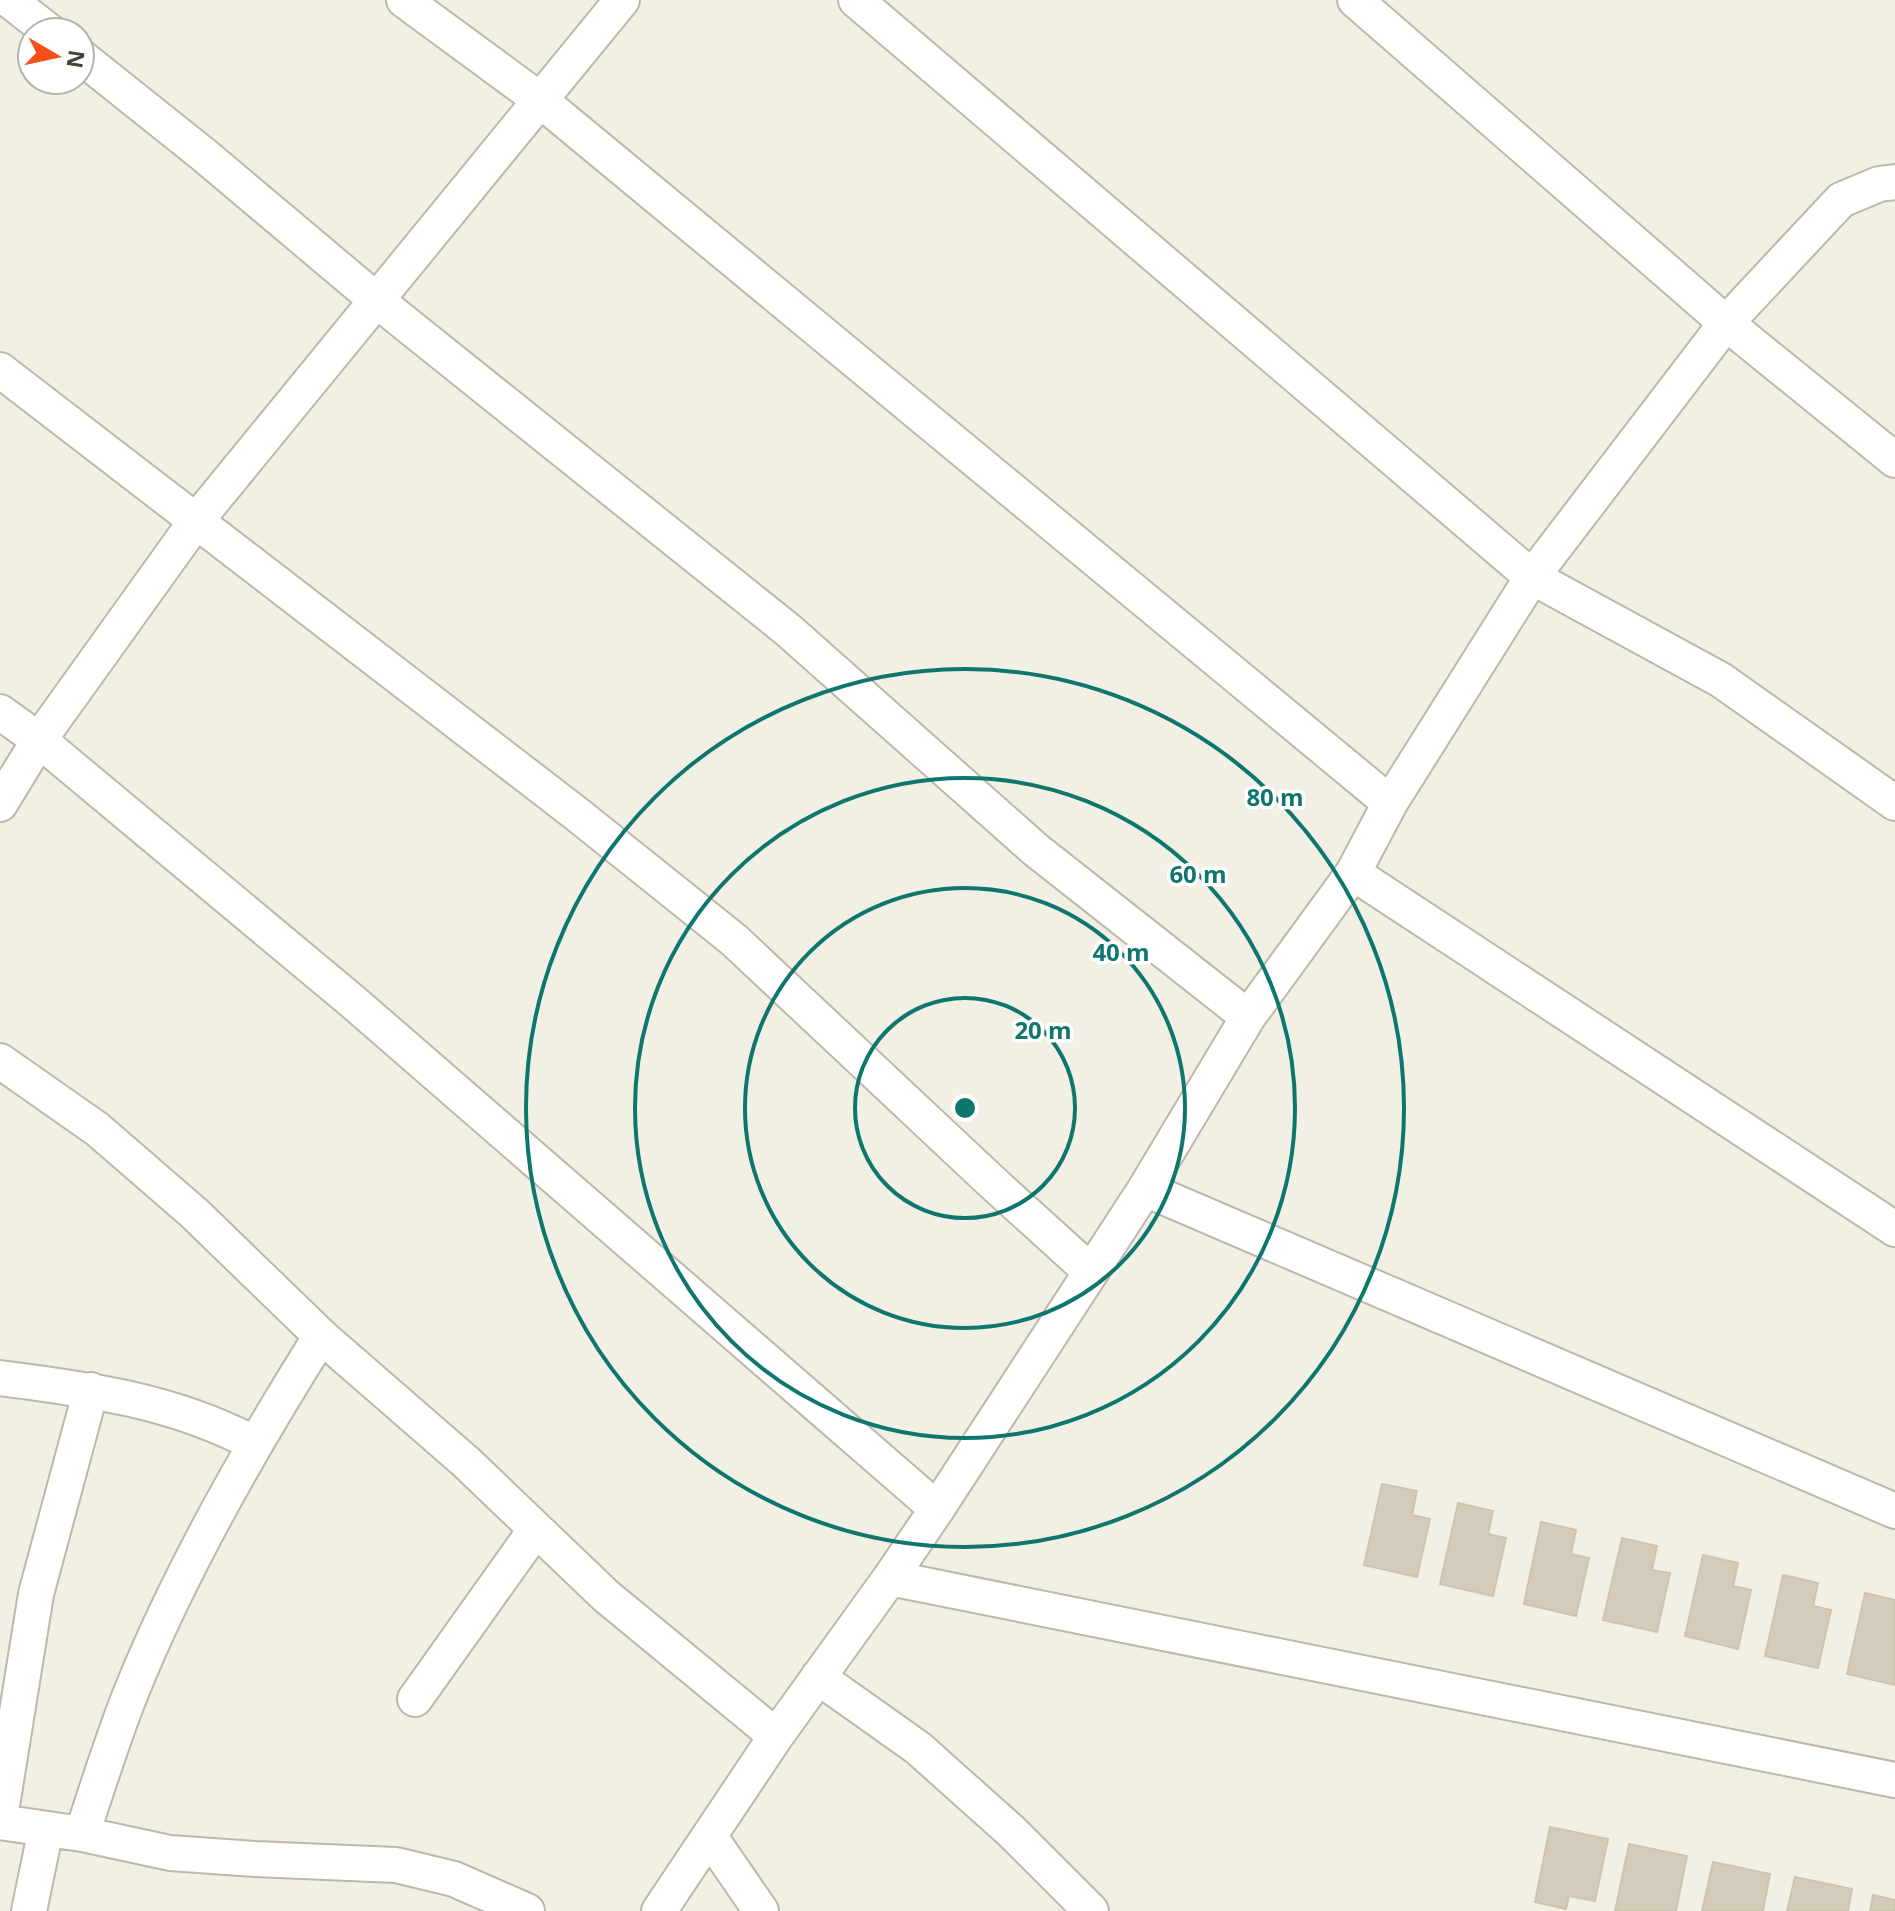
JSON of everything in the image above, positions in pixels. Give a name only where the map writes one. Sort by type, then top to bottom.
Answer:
[{"type":"street","points":[[9,0],[30,16]]},
{"type":"street","points":[[404,0],[540,100],[1390,803]]},
{"type":"street","points":[[0,804],[39,740],[196,521],[622,0]]},
{"type":"street","points":[[856,0],[1532,577],[1721,680],[1892,794]]},
{"type":"street","points":[[1355,0],[1726,323],[1895,460]]},
{"type":"street","points":[[96,69],[375,299],[788,630],[1036,850],[1248,1017]]},
{"type":"street","points":[[659,1911],[776,1736],[937,1509],[1145,1189],[1248,1017],[1353,873],[1390,803],[1532,577],[1726,323],[1841,200],[1879,184],[1895,182]]},
{"type":"street","points":[[0,370],[578,815],[734,940],[1090,1271]]},
{"type":"street","points":[[0,712],[39,740],[352,1001],[937,1509]]},
{"type":"street","points":[[1353,873],[1895,1229]]},
{"type":"street","points":[[0,1061],[97,1129],[194,1213],[321,1336],[466,1462],[606,1596],[776,1736]]},
{"type":"street","points":[[1145,1189],[1895,1511]]},
{"type":"street","points":[[82,1834],[132,1690],[193,1559],[255,1444],[321,1336]]},
{"type":"street","points":[[0,1378],[91,1390],[180,1412],[255,1444]]},
{"type":"street","points":[[91,1390],[36,1594],[0,1820],[170,1853],[396,1865],[454,1879],[527,1911]]},
{"type":"street","points":[[415,1699],[536,1529]]},
{"type":"street","points":[[890,1578],[1895,1780]]},
{"type":"street","points":[[818,1677],[918,1748],[1011,1831],[1091,1911]]},
{"type":"street","points":[[29,1911],[46,1829]]},
{"type":"street","points":[[710,1837],[761,1911]]},
{"type":"building","points":[[1382,1484],[1417,1491],[1412,1515],[1430,1519],[1417,1577],[1364,1565]]},
{"type":"building","points":[[1458,1503],[1493,1511],[1488,1534],[1506,1538],[1493,1596],[1440,1584]]},
{"type":"building","points":[[1541,1522],[1576,1530],[1571,1554],[1589,1558],[1576,1616],[1524,1604]]},
{"type":"building","points":[[1622,1538],[1657,1546],[1652,1570],[1670,1573],[1657,1632],[1603,1620]]},
{"type":"building","points":[[1703,1555],[1738,1563],[1733,1586],[1751,1590],[1738,1649],[1685,1636]]},
{"type":"building","points":[[1783,1575],[1818,1583],[1813,1606],[1831,1610],[1818,1668],[1765,1656]]},
{"type":"building","points":[[1865,1593],[1895,1600],[1895,1685],[1847,1674]]},
{"type":"building","points":[[1550,1827],[1608,1839],[1595,1901],[1569,1896],[1566,1909],[1535,1902]]},
{"type":"building","points":[[1629,1844],[1687,1856],[1676,1911],[1615,1911]]},
{"type":"building","points":[[1713,1862],[1770,1874],[1763,1911],[1702,1911]]},
{"type":"building","points":[[1795,1877],[1852,1889],[1848,1911],[1787,1911]]},
{"type":"building","points":[[1873,1895],[1895,1900],[1895,1911],[1870,1911]]}]
